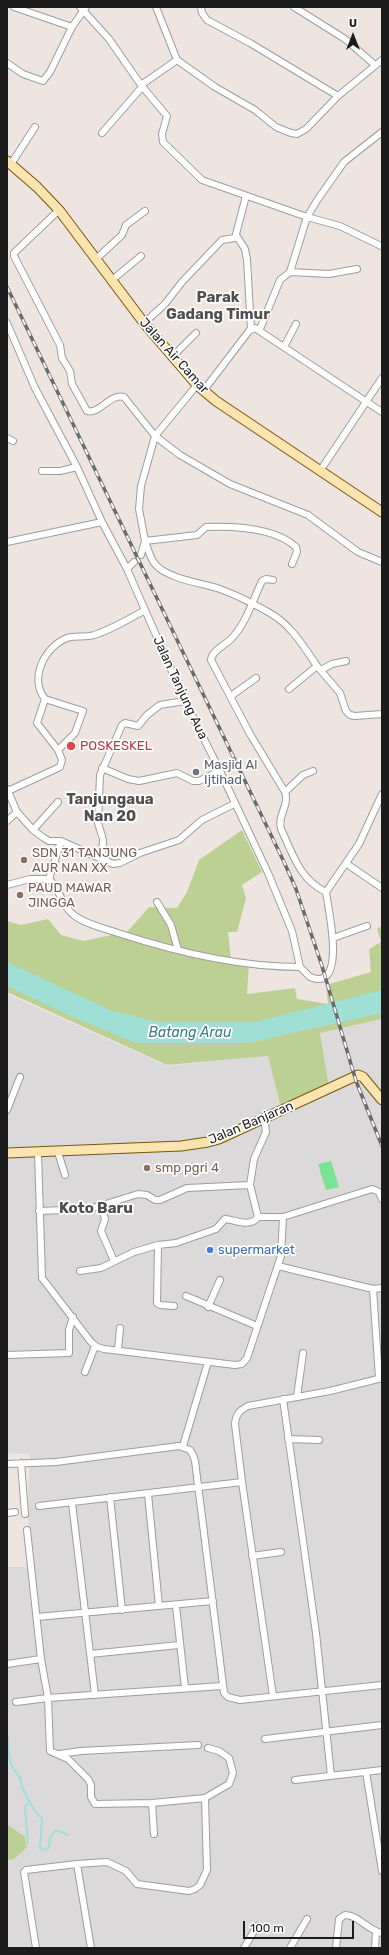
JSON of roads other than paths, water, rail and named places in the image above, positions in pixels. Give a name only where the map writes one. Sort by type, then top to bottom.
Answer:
[{"type":"main road","name":"Jalan Air Camar","points":[[9,162],[59,210],[144,323],[172,357],[201,388],[216,401],[320,471],[381,509]]},
{"type":"main road","name":"Jalan Banjaran","points":[[7,1153],[58,1152],[203,1143],[219,1139],[358,1075],[363,1076],[382,1100]]},
{"type":"street","points":[[14,7],[72,27]]},
{"type":"street","points":[[156,7],[177,60],[215,87],[255,110],[276,127],[291,133],[297,134],[306,129],[338,96],[382,60]]},
{"type":"street","points":[[201,7],[202,13],[207,20],[250,43],[338,96]]},
{"type":"street","points":[[294,7],[344,39],[375,65]]},
{"type":"street","points":[[7,63],[23,74],[43,81],[50,72],[83,8],[110,39],[142,86],[167,116],[162,134],[163,142],[202,180],[307,217],[340,226],[381,246]]},
{"type":"street","points":[[102,133],[114,121],[142,86],[177,60]]},
{"type":"street","points":[[9,162],[35,127]]},
{"type":"street","points":[[260,329],[280,280],[290,272],[307,217],[331,178],[344,162],[382,132]]},
{"type":"street","points":[[144,323],[165,304],[182,282],[222,240],[233,240],[236,235],[246,196]]},
{"type":"street","points":[[59,210],[14,253],[15,260],[60,345],[62,358],[70,371],[72,384],[87,411],[92,411],[116,397],[122,397],[155,436],[213,475],[254,495],[308,515],[358,552],[382,562]]},
{"type":"street","points":[[96,259],[122,235],[126,225],[145,211]]},
{"type":"street","points":[[236,235],[245,249],[247,260],[251,329]]},
{"type":"street","points":[[112,280],[141,256]]},
{"type":"street","points":[[290,272],[329,274],[357,269]]},
{"type":"street","name":"Jalan Tanjung Aua","points":[[7,323],[35,388],[77,467],[102,522],[127,569],[144,611],[185,701],[220,771],[281,903],[292,931],[300,967]]},
{"type":"street","points":[[284,347],[296,324]]},
{"type":"street","points":[[382,412],[366,403],[260,329],[251,329],[201,388],[155,436],[140,491],[140,519],[145,541],[151,558],[159,568],[180,577],[219,589],[272,614],[298,639],[319,668],[340,693],[346,712],[355,716],[382,714]]},
{"type":"street","points":[[172,357],[196,333]]},
{"type":"street","points":[[7,342],[14,339]]},
{"type":"street","points":[[320,471],[382,378]]},
{"type":"street","points":[[42,471],[60,471],[77,467]]},
{"type":"street","points":[[7,542],[102,522]]},
{"type":"street","points":[[145,541],[197,535],[206,527],[265,532],[296,547],[297,552],[292,564]]},
{"type":"street","points":[[141,555],[145,541]]},
{"type":"street","points":[[127,569],[134,562]]},
{"type":"street","points":[[273,580],[266,579],[262,581],[236,633],[211,657],[250,734],[285,792],[287,802],[280,820],[281,828],[305,878],[313,885],[326,892]]},
{"type":"street","points":[[58,750],[75,733],[83,711],[45,699],[40,690],[39,671],[45,658],[58,644],[71,637],[94,636],[144,611]]},
{"type":"street","points":[[289,688],[319,668],[346,661]]},
{"type":"street","points":[[231,696],[256,678]]},
{"type":"street","points":[[45,699],[37,723],[58,750],[62,760],[60,767],[8,790],[18,812],[33,830],[47,840],[61,841],[110,863],[120,863],[140,853],[183,838],[202,820],[234,804]]},
{"type":"street","points":[[102,860],[102,838],[98,818],[99,783],[102,768],[123,724],[138,726],[147,715],[160,705],[185,701]]},
{"type":"street","points":[[102,768],[139,782],[177,773],[193,781],[199,781],[220,771]]},
{"type":"street","points":[[285,792],[303,775],[313,771]]},
{"type":"street","points":[[61,841],[49,879],[68,909],[80,919],[142,941],[178,950],[238,962],[272,966],[300,967],[312,978],[319,979],[327,976],[332,968],[333,938],[326,892],[347,864],[359,844],[382,794]]},
{"type":"street","points":[[33,830],[58,802]]},
{"type":"street","points":[[7,821],[18,812]]},
{"type":"street","points":[[347,864],[382,888]]},
{"type":"street","points":[[7,885],[30,879],[49,879]]},
{"type":"street","points":[[157,902],[171,925],[178,950]]},
{"type":"street","points":[[333,938],[367,926]]},
{"type":"street","points":[[7,1110],[20,1077]]},
{"type":"street","points":[[258,1217],[250,1185],[254,1159],[266,1132],[264,1117]]},
{"type":"street","points":[[58,1152],[65,1175]]},
{"type":"street","points":[[38,1153],[42,1278],[95,1346],[104,1349],[235,1365],[242,1364],[247,1358],[278,1266],[282,1249],[283,1217]]},
{"type":"street","points":[[39,1211],[90,1209],[138,1194],[147,1195],[155,1200],[160,1200],[187,1188],[250,1185]]},
{"type":"street","points":[[80,1271],[101,1268],[144,1248],[181,1241],[218,1228],[224,1219],[249,1222],[256,1220],[258,1217],[283,1217],[372,1189],[378,1191],[382,1199]]},
{"type":"street","points":[[101,1206],[105,1219],[101,1231],[114,1261]]},
{"type":"street","points":[[158,1245],[157,1302],[160,1306],[174,1306]]},
{"type":"street","points":[[278,1266],[373,1289],[382,1288]]},
{"type":"street","points":[[208,1307],[220,1280]]},
{"type":"street","points":[[273,1696],[236,1443],[235,1424],[237,1415],[248,1406],[339,1389],[380,1378],[373,1289]]},
{"type":"street","points":[[186,1296],[208,1307],[257,1326]]},
{"type":"street","points":[[7,1355],[69,1353],[69,1330],[73,1317]]},
{"type":"street","points":[[118,1350],[120,1328]]},
{"type":"street","points":[[85,1372],[95,1346]]},
{"type":"street","points":[[297,1397],[303,1353]]},
{"type":"street","points":[[183,1446],[208,1362]]},
{"type":"street","points":[[283,1399],[316,1633],[331,1776]]},
{"type":"street","points":[[288,1439],[319,1440]]},
{"type":"street","points":[[7,1464],[56,1462],[157,1448],[183,1446],[193,1455],[213,1601],[222,1686],[224,1692],[233,1699],[240,1700],[382,1685]]},
{"type":"street","points":[[21,1463],[25,1514]]},
{"type":"street","points":[[40,1506],[242,1482]]},
{"type":"street","points":[[148,1494],[159,1606]]},
{"type":"street","points":[[110,1497],[122,1610]]},
{"type":"street","points":[[72,1502],[95,1695]]},
{"type":"street","points":[[7,1513],[15,1512]]},
{"type":"street","points":[[27,1530],[41,1659],[48,1698],[50,1750],[68,1759],[88,1779],[90,1785],[90,1797],[96,1804],[152,1803],[204,1798],[229,1784],[233,1773],[229,1758],[208,1748]]},
{"type":"street","points":[[252,1556],[281,1552]]},
{"type":"street","points":[[37,1617],[159,1606],[176,1606],[213,1601]]},
{"type":"street","points":[[176,1606],[179,1645],[185,1688]]},
{"type":"street","points":[[90,1654],[179,1645]]},
{"type":"street","points":[[7,1664],[41,1659]]},
{"type":"street","points":[[16,1702],[48,1698],[222,1686]]},
{"type":"street","points":[[265,1739],[382,1725]]},
{"type":"street","points":[[58,1754],[81,1750],[198,1745]]},
{"type":"street","points":[[295,1780],[382,1770]]},
{"type":"street","points":[[366,1772],[382,1871]]},
{"type":"street","points":[[36,1948],[24,1872],[26,1870],[107,1862],[126,1871],[137,1884],[189,1891],[195,1889],[200,1886],[207,1870],[204,1798]]},
{"type":"street","points":[[152,1803],[154,1834]]},
{"type":"street","points":[[77,1864],[91,1948]]},
{"type":"street","points":[[336,1948],[339,1919],[342,1916],[351,1915],[379,1933],[375,1948]]},
{"type":"street","points":[[290,1948],[307,1918]]},
{"type":"street","points":[[244,1948],[257,1926]]},
{"type":"water","name":"Batang Arau","points":[[7,962],[112,1011],[158,1022],[256,1022],[382,990],[382,1013],[248,1043],[136,1043],[68,1015],[7,986]]},
{"type":"waterway","points":[[8,1736],[11,1764],[21,1779],[21,1783],[28,1800],[42,1819],[40,1848],[46,1850],[49,1847],[50,1837],[56,1830],[68,1835]]},
{"type":"waterway","points":[[28,1843],[25,1807],[30,1801]]},
{"type":"railway","points":[[7,287],[296,889],[322,966],[356,1081],[382,1146]]},
{"type":"place","name":"POSKESKEL","points":[[71,746]]},
{"type":"place","name":"Masjid Al Ijtihad","points":[[196,772]]},
{"type":"place","name":"SDN 31 TANJUNG AUR NAN XX","points":[[24,860]]},
{"type":"place","name":"PAUD MAWAR JINGGA","points":[[20,895]]},
{"type":"place","name":"smp pgri 4","points":[[147,1168]]},
{"type":"place","name":"supermarket","points":[[210,1250]]},
{"type":"district","name":"Parak Gadang Timur","points":[[218,306]]},
{"type":"district","name":"Tanjungaua Nan 20","points":[[110,808]]},
{"type":"district","name":"Koto Baru","points":[[96,1209]]}]
